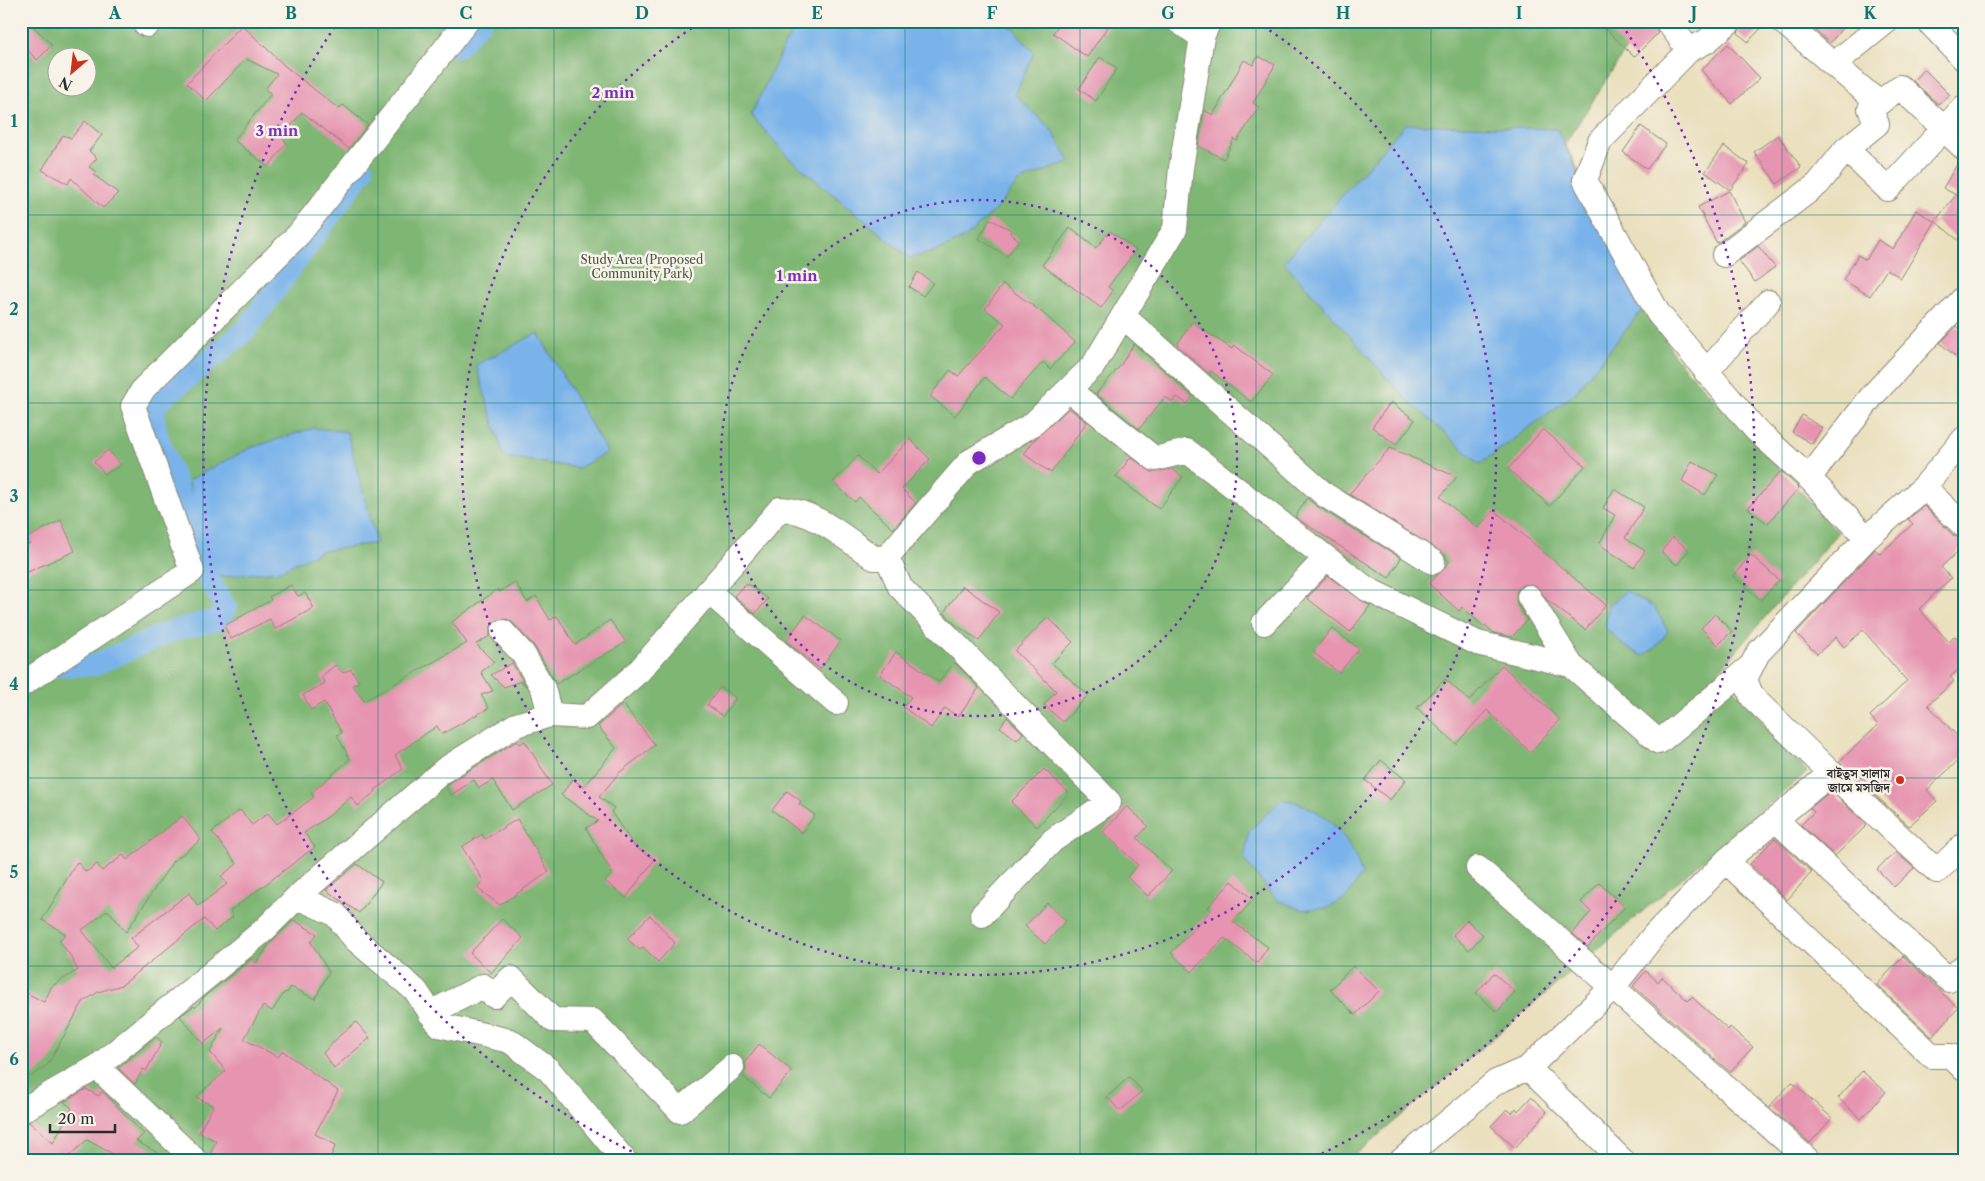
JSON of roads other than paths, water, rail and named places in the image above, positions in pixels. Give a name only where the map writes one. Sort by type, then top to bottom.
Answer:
[{"type":"street","points":[[142,21],[147,25],[150,21]]},
{"type":"street","points":[[21,685],[192,571],[133,406],[144,388],[299,234],[468,21]]},
{"type":"street","points":[[24,1102],[97,1066],[264,931],[297,897],[444,770],[516,725],[550,715],[587,716],[639,671],[780,509],[792,509],[808,515],[874,558],[887,557],[969,462],[1033,424],[1094,366],[1175,229],[1181,168],[1205,29],[1178,21]]},
{"type":"street","points":[[1667,21],[1689,50]]},
{"type":"street","points":[[1730,21],[1707,41],[1689,50],[1600,141],[1585,180],[1658,312],[1754,429],[1809,478],[1867,538]]},
{"type":"street","points":[[1782,21],[1879,103]]},
{"type":"street","points":[[1834,64],[1887,21]]},
{"type":"street","points":[[1928,21],[1964,59]]},
{"type":"street","points":[[1724,255],[1818,184],[1846,148],[1877,124],[1870,109],[1900,87],[1964,148]]},
{"type":"street","points":[[1846,148],[1888,189],[1964,107]]},
{"type":"street","points":[[1809,478],[1872,396],[1964,298]]},
{"type":"street","points":[[1706,372],[1768,302]]},
{"type":"street","points":[[1124,316],[1325,495],[1433,562]]},
{"type":"street","points":[[1069,390],[1155,459],[1187,451],[1367,589],[1477,643],[1571,665]]},
{"type":"street","points":[[1964,439],[1924,487],[1867,538],[1758,653],[1745,680],[1752,697],[1937,871],[1964,845]]},
{"type":"street","points":[[1924,487],[1964,526]]},
{"type":"street","points":[[887,557],[900,587],[1109,802],[1053,840],[982,915]]},
{"type":"street","points":[[1264,623],[1326,558]]},
{"type":"street","points":[[708,591],[836,704]]},
{"type":"street","points":[[1529,597],[1571,665],[1659,742],[1751,666]]},
{"type":"street","points":[[504,632],[523,654],[543,688],[550,715]]},
{"type":"street","points":[[1402,1160],[1496,1082],[1528,1068],[1613,987],[1655,934],[1726,861],[1831,773]]},
{"type":"street","points":[[1776,820],[1949,980],[1964,966]]},
{"type":"street","points":[[1726,861],[1932,1056],[1951,1056],[1964,1070]]},
{"type":"street","points":[[1478,868],[1808,1160]]},
{"type":"street","points":[[297,897],[335,914],[355,939],[416,991],[439,1025],[510,1041],[549,1070],[624,1160]]},
{"type":"street","points":[[430,1013],[483,986],[494,996],[511,978],[552,1020],[593,1021],[680,1111],[732,1067]]},
{"type":"street","points":[[97,1066],[195,1160]]},
{"type":"street","points":[[1528,1068],[1622,1160]]},
{"type":"water","points":[[801,21],[1007,21],[1034,53],[1015,95],[1050,128],[1070,161],[1018,182],[997,208],[966,237],[937,251],[910,258],[788,157],[751,115],[785,44]]},
{"type":"water","points":[[1405,124],[1557,129],[1601,223],[1647,304],[1573,395],[1480,464],[1405,398],[1284,262]]},
{"type":"water","points":[[538,333],[607,452],[579,468],[504,457],[476,365]]},
{"type":"water","points":[[314,428],[347,432],[377,543],[321,551],[279,571],[220,577],[199,544],[189,480],[250,448]]},
{"type":"water","points":[[1626,591],[1655,608],[1668,631],[1656,647],[1643,656],[1623,645],[1605,627],[1609,605]]},
{"type":"water","points":[[1282,799],[1311,808],[1323,815],[1342,834],[1356,859],[1362,874],[1346,898],[1327,908],[1302,910],[1277,900],[1244,860],[1249,831]]},
{"type":"waterway","points":[[457,47],[481,21]]},
{"type":"waterway","points":[[47,667],[94,665],[174,630],[217,620],[226,608],[204,571],[191,522],[156,433],[153,406],[245,331],[363,170]]},
{"type":"place","name":"বাইতুস সালাম জামে মসজিদ","points":[[1900,780]]},
{"type":"park label","name":"Study Area (Proposed Community Park)","points":[[642,266]]}]
